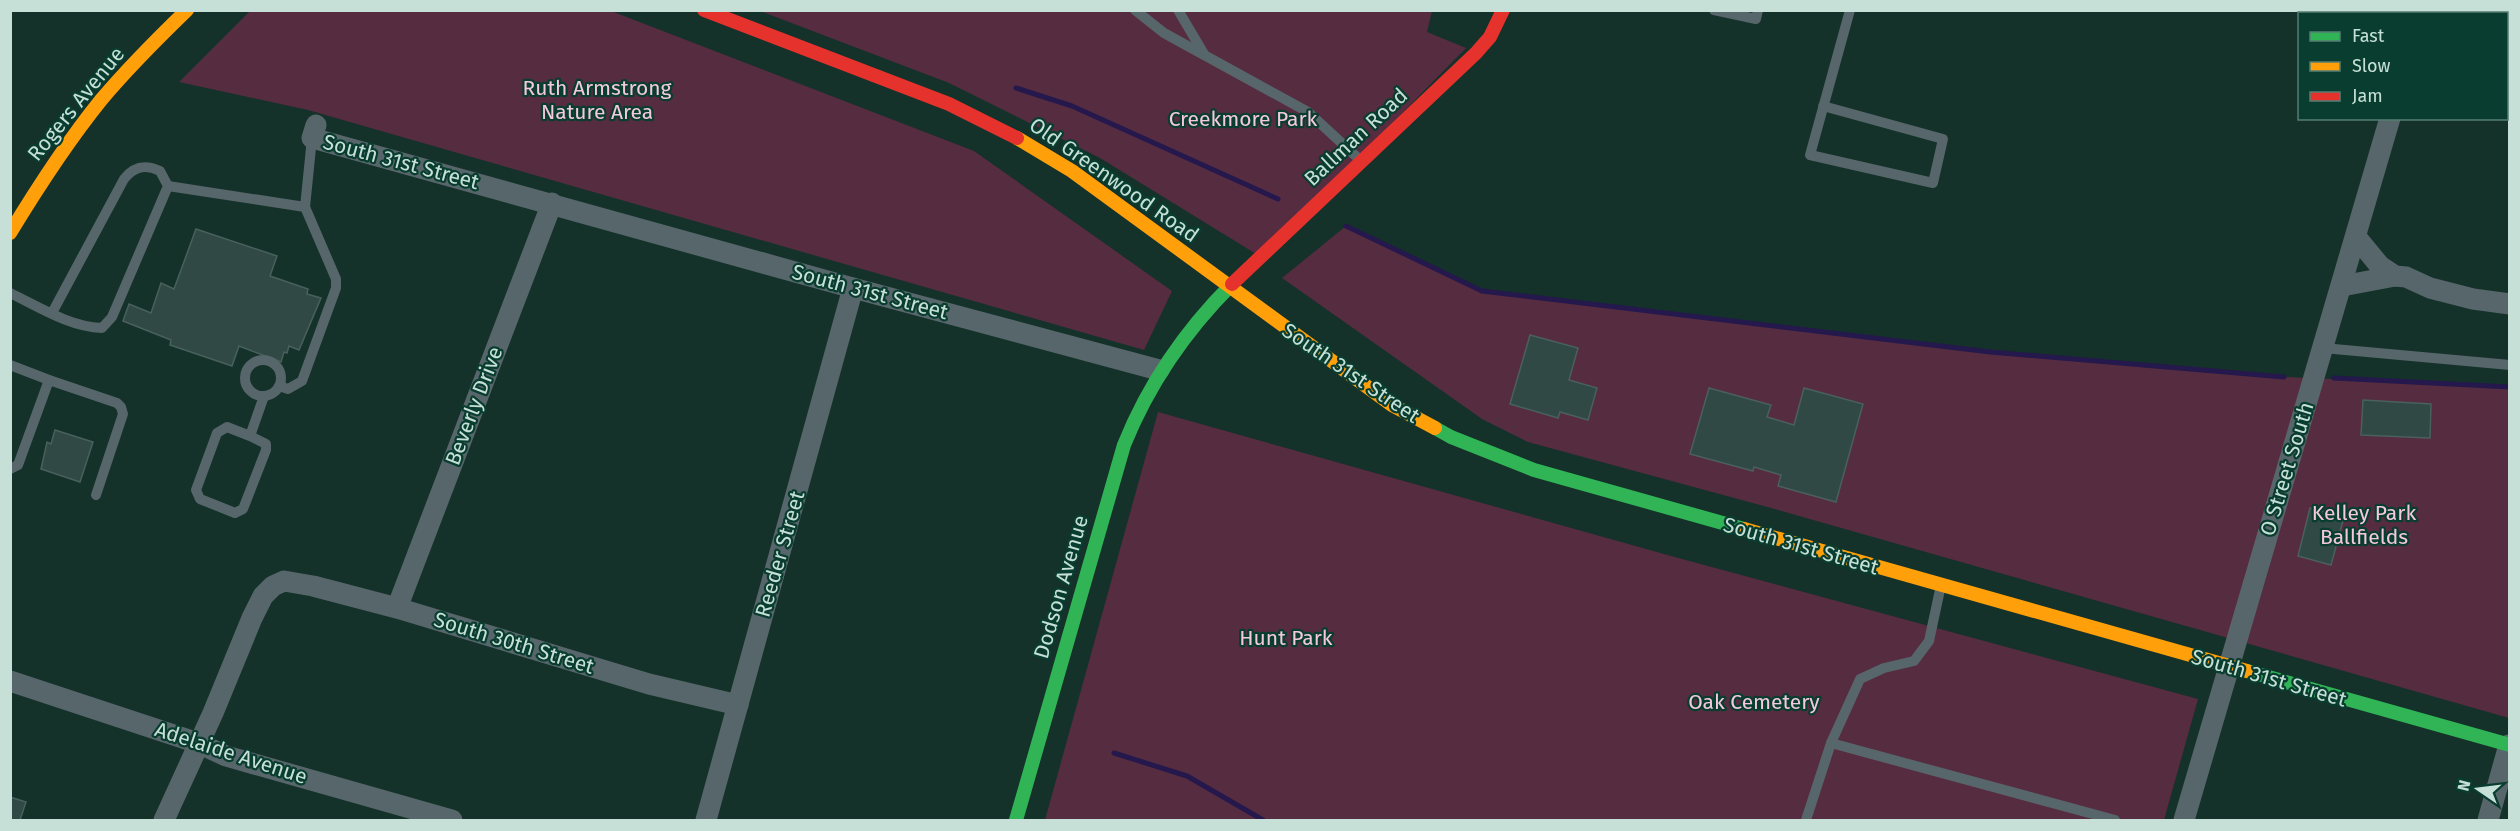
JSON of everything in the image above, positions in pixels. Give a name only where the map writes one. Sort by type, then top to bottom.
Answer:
[{"type":"main road","name":"Rogers Avenue","points":[[10,233],[45,175],[86,118],[118,80],[187,10]]},
{"type":"main road","name":"Old Greenwood Road","points":[[704,10],[949,104],[992,123],[1072,171],[1228,287]]},
{"type":"main road","name":"Ballman Road","points":[[1228,287],[1476,53],[1490,37],[1503,10]]},
{"type":"main road","points":[[1159,370],[1180,341],[1228,287]]},
{"type":"main road","name":"South 31st Street","points":[[1228,287],[1392,405],[1451,437],[1492,455],[1534,470],[2509,745]]},
{"type":"main road","name":"Dodson Avenue","points":[[1016,820],[1124,445],[1137,412],[1159,370]]},
{"type":"street","name":"O Street South","points":[[2184,820],[2389,120]]},
{"type":"street","name":"South 31st Street","points":[[314,131],[552,203],[853,288],[1159,370]]},
{"type":"street","name":"Beverly Drive","points":[[397,608],[552,203]]},
{"type":"street","points":[[2356,237],[2380,266],[2396,276]]},
{"type":"street","points":[[2342,286],[2396,276],[2406,277],[2430,288],[2473,299],[2510,304]]},
{"type":"street","name":"Reeder Street","points":[[706,820],[853,288]]},
{"type":"street","name":"South 30th Street","points":[[198,743],[263,596],[278,583],[290,581],[397,608],[649,684],[738,705]]},
{"type":"street","name":"Adelaide Avenue","points":[[10,681],[198,743],[226,756],[452,820]]},
{"type":"street","points":[[164,820],[198,743]]},
{"type":"street","points":[[2488,820],[2509,745]]},
{"type":"lane","points":[[1135,10],[1164,33],[1308,112],[1361,161]]},
{"type":"lane","points":[[1178,10],[1206,57]]},
{"type":"lane","points":[[1714,10],[1756,20],[1758,10]]},
{"type":"lane","points":[[1823,106],[1943,139],[1933,183],[1810,155],[1823,106],[1850,10]]},
{"type":"lane","points":[[279,386],[288,389],[302,381],[336,288],[336,279],[305,207],[314,131]]},
{"type":"lane","points":[[52,313],[124,179],[131,171],[145,166],[160,171],[168,186]]},
{"type":"lane","points":[[168,186],[305,207]]},
{"type":"lane","points":[[10,293],[89,328],[102,328],[112,317],[168,186]]},
{"type":"lane","points":[[2323,348],[2510,365]]},
{"type":"lane","points":[[265,361],[275,366],[280,375],[279,386],[275,391],[264,396],[253,393],[246,383],[247,371],[254,363],[265,361]]},
{"type":"lane","points":[[10,365],[117,403],[121,407],[123,414],[96,495]]},
{"type":"lane","points":[[10,469],[18,465],[49,380]]},
{"type":"lane","points":[[250,436],[259,416],[264,396]]},
{"type":"lane","points":[[227,427],[250,436],[266,444],[266,450],[243,508],[235,513],[200,499],[196,490],[218,432],[227,427]]},
{"type":"lane","points":[[1806,820],[1831,743],[1860,680],[1884,668],[1914,661],[1929,641],[1941,585]]},
{"type":"lane","points":[[1831,743],[2115,820]]},
{"type":"green space","name":"Ruth Armstrong Nature Area","points":[[251,10],[611,11],[974,151],[1172,291],[1144,350],[308,110],[179,82]]},
{"type":"green space","name":"Creekmore Park","points":[[760,11],[1432,11],[1427,32],[1466,48],[1261,257],[1100,158],[949,83]]},
{"type":"green space","name":"Kelley Park Ballfields","points":[[1346,226],[1482,291],[1990,352],[2284,377],[2509,387],[2509,718],[1771,508],[1528,442],[1482,419],[1282,278]]},
{"type":"green space","name":"Hunt Park","points":[[1158,412],[1671,556],[2198,699],[2164,820],[1045,820]]},
{"type":"building","points":[[196,229],[277,256],[270,276],[308,289],[307,294],[321,298],[299,350],[289,346],[281,362],[239,346],[232,366],[170,345],[171,340],[123,321],[129,304],[151,313],[161,283],[174,289]]},
{"type":"building","points":[[1530,335],[1578,348],[1569,380],[1597,388],[1588,420],[1560,412],[1558,418],[1510,404]]},
{"type":"building","points":[[1709,388],[1771,405],[1767,417],[1794,425],[1804,388],[1863,404],[1836,502],[1778,486],[1781,475],[1754,467],[1753,471],[1690,454]]},
{"type":"building","points":[[2363,400],[2431,404],[2430,438],[2361,435]]},
{"type":"building","points":[[55,430],[93,442],[80,482],[41,469],[47,442],[51,444]]},
{"type":"building","points":[[2310,508],[2344,517],[2331,565],[2298,556]]},
{"type":"building","points":[[10,797],[26,802],[20,820],[10,820]]},
{"type":"waterway","points":[[1016,88],[1072,106],[1278,199]]},
{"type":"waterway","points":[[1346,226],[1482,291],[1990,352],[2284,377]]},
{"type":"waterway","points":[[2334,378],[2510,387]]},
{"type":"waterway","points":[[1114,753],[1187,776],[1263,820]]},
{"type":"traffic: fast","points":[[1016,820],[1124,445],[1145,400],[1170,359],[1199,320],[1232,284]]},
{"type":"traffic: fast","points":[[1435,428],[1451,437],[1534,470],[1744,529]]},
{"type":"traffic: fast","points":[[2247,671],[2510,745]]},
{"type":"traffic: slow","points":[[10,233],[53,165],[101,100],[187,10]]},
{"type":"traffic: slow","points":[[1017,138],[1072,171],[1392,405],[1435,428]]},
{"type":"traffic: slow","points":[[1744,529],[2247,671]]},
{"type":"traffic: jam","points":[[704,10],[949,104],[1017,138]]},
{"type":"traffic: jam","points":[[1232,284],[1476,53],[1490,37],[1503,10]]},
{"type":"park label","name":"Oak Cemetery","points":[[1754,702]]}]
